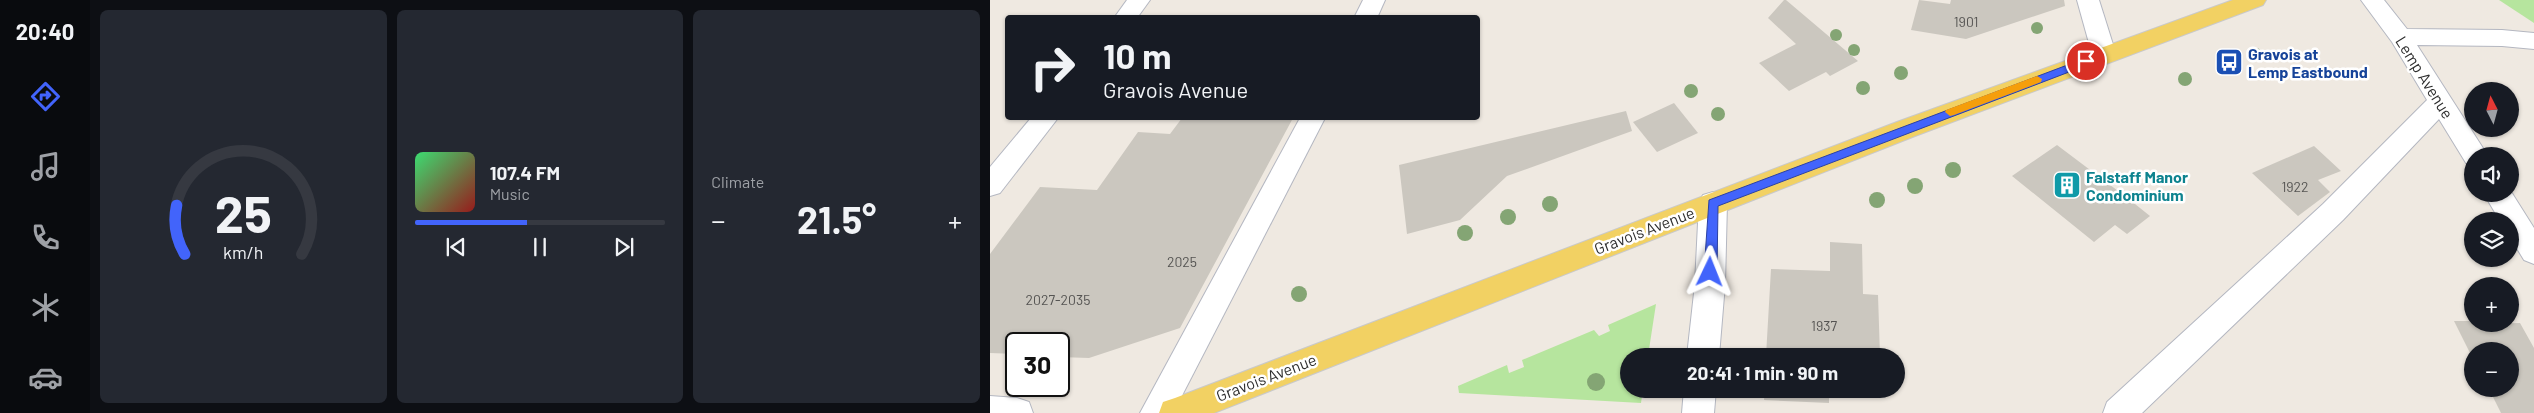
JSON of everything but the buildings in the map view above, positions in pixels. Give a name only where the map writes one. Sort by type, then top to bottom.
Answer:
[{"type":"main road","name":"Gravois Avenue","points":[[1175,413],[1713,203],[2104,54],[2255,0]]},
{"type":"street","points":[[1126,15],[1138,0]]},
{"type":"street","points":[[1366,15],[1374,0]]},
{"type":"street","points":[[2088,0],[2104,54]]},
{"type":"street","name":"Lemp Avenue","points":[[2372,0],[2400,37],[2469,147]]},
{"type":"street","points":[[2400,37],[2474,38],[2534,42]]},
{"type":"street","points":[[2119,413],[2332,212],[2441,101]]},
{"type":"street","points":[[990,186],[1043,120]]},
{"type":"street","points":[[1156,413],[1311,120]]},
{"type":"street","points":[[2503,202],[2534,252]]},
{"type":"street","points":[[1704,348],[1710,284],[1713,203]]},
{"type":"street","points":[[1698,413],[1699,398]]},
{"type":"street","points":[[990,411],[1018,413]]},
{"type":"green space","points":[[2499,0],[2534,0],[2534,23]]},
{"type":"green space","points":[[1656,304],[1649,348],[1620,348],[1620,398],[1642,398],[1641,403],[1459,393],[1458,386],[1507,365],[1509,373],[1524,367],[1522,360],[1594,330],[1599,336],[1610,331],[1608,325]]},
{"type":"slow traffic","points":[[1950,112],[2037,79]]},
{"type":"place","name":"Gravois at Lemp Eastbound","points":[[2229,62]]},
{"type":"place","name":"Falstaff Manor Condominium","points":[[2067,185]]},
{"type":"route","points":[[1710,272],[1713,203],[2086,61]]}]
